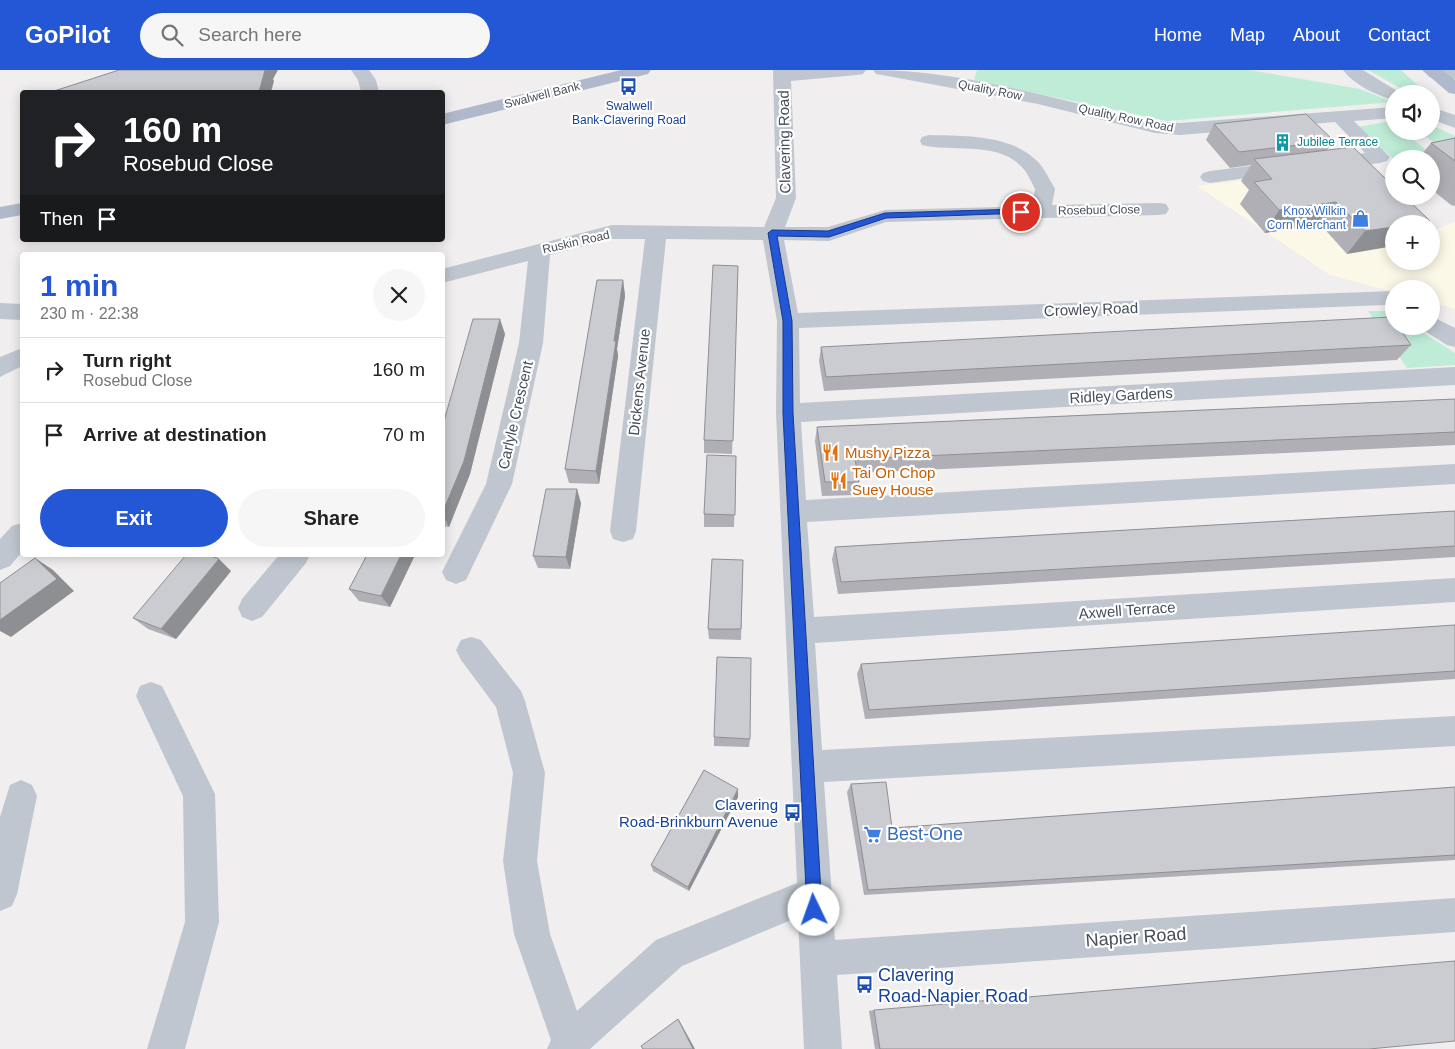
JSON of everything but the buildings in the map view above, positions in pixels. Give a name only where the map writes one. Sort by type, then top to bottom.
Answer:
[{"type":"main road","name":"Swalwell Bank","points":[[445,119],[642,70]]},
{"type":"main road","points":[[1433,72],[1455,89]]},
{"type":"main road","points":[[0,213],[20,209]]},
{"type":"street","points":[[360,70],[367,80],[370,90]]},
{"type":"street","points":[[783,73],[857,70]]},
{"type":"street","name":"Quality Row","points":[[882,70],[1038,99]]},
{"type":"street","points":[[1333,70],[1356,73],[1385,91]]},
{"type":"street","points":[[1433,72],[1455,74]]},
{"type":"street","name":"Clavering Road","points":[[772,233],[786,198],[783,73]]},
{"type":"street","name":"Quality Row Road","points":[[1038,99],[1155,127],[1180,129],[1385,113]]},
{"type":"street","points":[[1440,116],[1455,122]]},
{"type":"street","points":[[1210,177],[1380,157],[1340,118]]},
{"type":"street","points":[[929,141],[972,143],[1006,149],[1031,166],[1045,188],[1041,211]]},
{"type":"street","name":"Rosebud Close","points":[[772,233],[829,234],[885,216],[1159,209]]},
{"type":"street","name":"Ruskin Road","points":[[445,275],[612,232],[772,233]]},
{"type":"street","name":"Dickens Avenue","points":[[623,531],[656,233]]},
{"type":"street","points":[[772,233],[788,321],[788,413],[823,1049]]},
{"type":"street","name":"Carlyle Crescent","points":[[456,572],[499,484],[531,343],[540,250]]},
{"type":"street","name":"Crowley Road","points":[[788,321],[1385,297]]},
{"type":"street","points":[[0,311],[20,312]]},
{"type":"street","points":[[1440,330],[1455,339]]},
{"type":"street","points":[[0,368],[20,357]]},
{"type":"street","name":"Ridley Gardens","points":[[788,413],[1455,376]]},
{"type":"street","points":[[794,512],[1455,474]]},
{"type":"street","points":[[0,558],[20,536]]},
{"type":"street","points":[[252,608],[294,557]]},
{"type":"street","name":"Axwell Terrace","points":[[800,631],[1455,590]]},
{"type":"street","points":[[471,650],[510,701],[529,773],[520,861],[532,934],[568,1045],[669,953],[813,894]]},
{"type":"street","points":[[151,696],[199,794],[202,922],[166,1049]]},
{"type":"street","points":[[806,767],[1455,731]]},
{"type":"street","points":[[0,894],[21,796]]},
{"type":"street","name":"Napier Road","points":[[817,959],[1455,915]]},
{"type":"shaded area","points":[[1352,167],[1385,191],[1385,205],[1403,205],[1417,215],[1385,215],[1385,270],[1440,270],[1440,228],[1455,222],[1455,309],[1440,305],[1440,280],[1385,280],[1385,290],[1330,275],[1197,186]]},
{"type":"green space","points":[[977,70],[1249,70],[1360,89],[1385,99],[1385,103],[1167,121],[974,80]]},
{"type":"green space","points":[[1368,70],[1401,70],[1417,85],[1395,85]]},
{"type":"green space","points":[[1385,122],[1385,140],[1414,140],[1426,150],[1385,151],[1358,127]]},
{"type":"green space","points":[[1440,129],[1455,136],[1455,159],[1431,140],[1440,140]]},
{"type":"green space","points":[[1368,311],[1385,311],[1385,335],[1427,335],[1455,353],[1455,365],[1407,368]]},
{"type":"place","name":"Swalwell Bank-Clavering Road","points":[[629,87]]},
{"type":"place","name":"Jubilee Terrace","points":[[1283,142]]},
{"type":"place","name":"Knox Wilkin Corn Merchant","points":[[1360,218]]},
{"type":"place","name":"Mushy Pizza","points":[[831,452]]},
{"type":"place","name":"Tai On Chop Suey House","points":[[838,481]]},
{"type":"place","name":"Clavering Road-Brinkburn Avenue","points":[[792,813]]},
{"type":"place","name":"Best-One","points":[[873,834]]},
{"type":"place","name":"Clavering Road-Napier Road","points":[[864,985]]},
{"type":"route","points":[[814,910],[788,413],[788,321],[772,233],[829,234],[885,216],[1021,212]]}]
